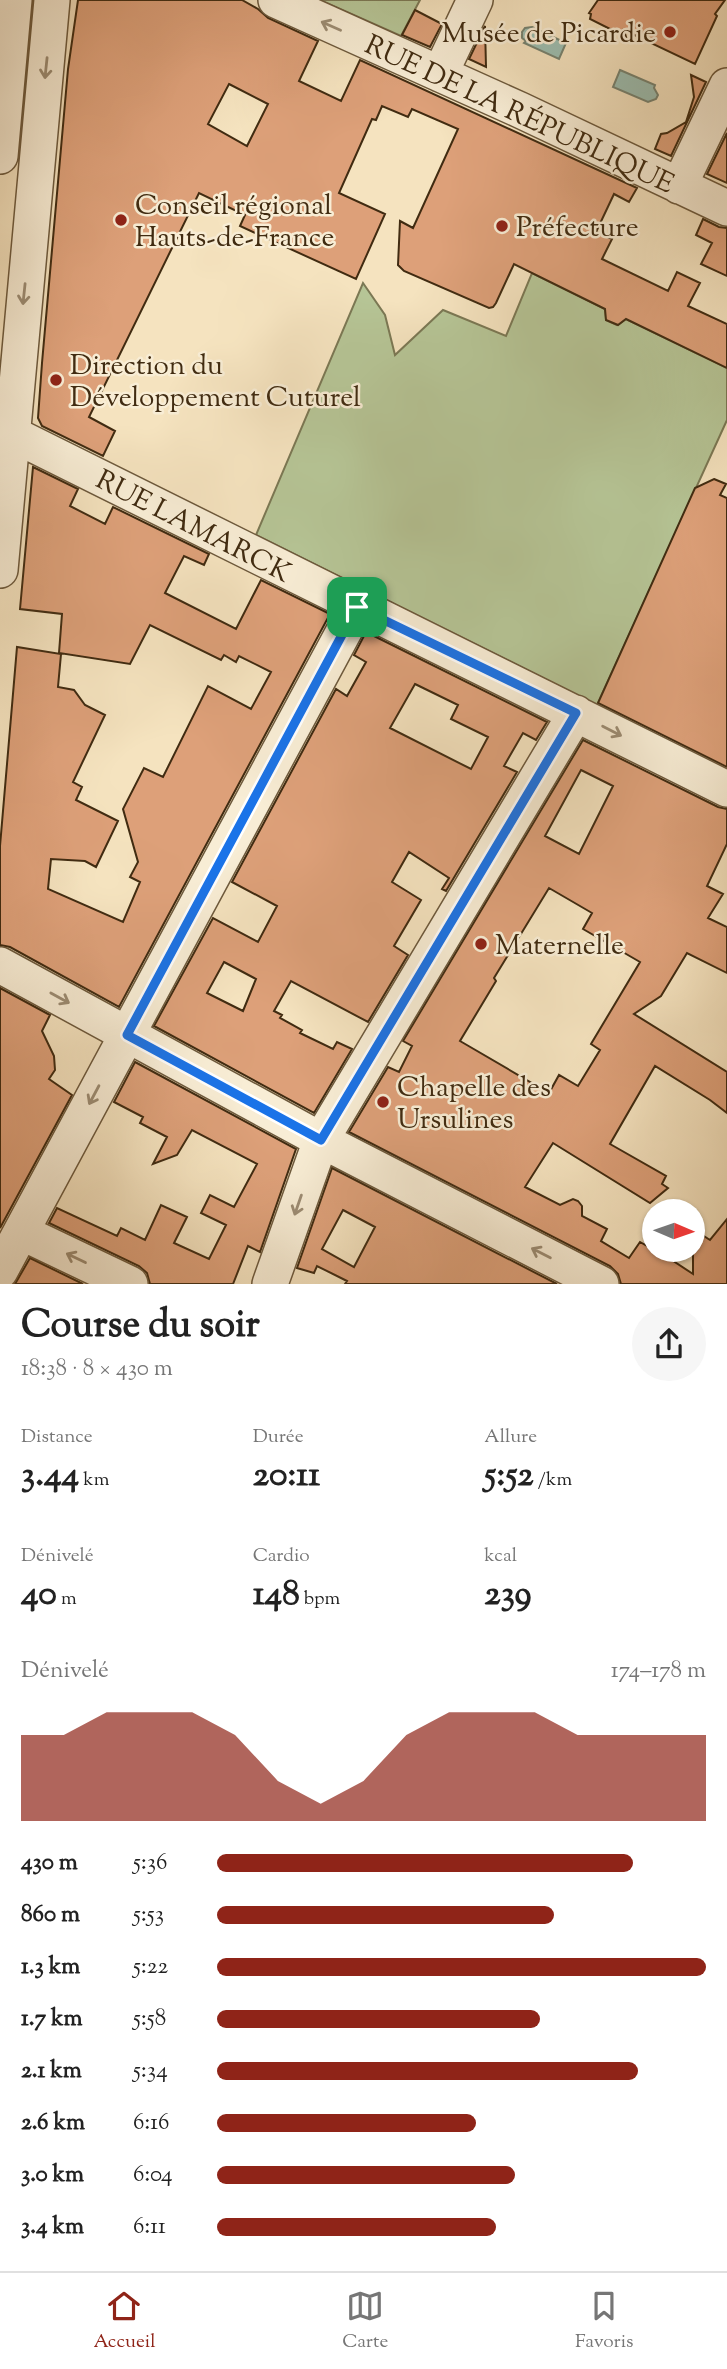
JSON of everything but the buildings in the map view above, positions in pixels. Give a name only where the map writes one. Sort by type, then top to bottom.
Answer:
[{"type":"street","points":[[0,156],[14,0]]},
{"type":"street","points":[[0,570],[9,361],[52,0]]},
{"type":"street","name":"RUE DE LA RÉPUBLIQUE","points":[[276,0],[520,110],[727,208]]},
{"type":"street","points":[[440,74],[475,0]]},
{"type":"street","points":[[679,186],[727,86]]},
{"type":"street","name":"RUE LAMARCK","points":[[6,430],[727,789]]},
{"type":"street","points":[[0,1271],[357,607]]},
{"type":"street","points":[[270,1284],[321,1140],[576,713]]},
{"type":"street","points":[[0,965],[321,1140],[601,1284]]},
{"type":"street","points":[[21,1231],[130,1284]]},
{"type":"green space","points":[[320,0],[420,0],[401,36]]},
{"type":"green space","points":[[532,273],[605,309],[606,320],[617,325],[626,319],[727,368],[727,420],[597,705],[256,535],[363,283],[385,315],[395,355],[443,310],[506,336]]},
{"type":"shaded area","points":[[532,27],[566,43],[559,59],[524,43],[526,41],[522,38],[522,32],[525,28]]},
{"type":"shaded area","points":[[620,70],[655,85],[658,95],[656,99],[648,102],[613,87]]},
{"type":"place","name":"Musée de Picardie","points":[[670,32]]},
{"type":"place","name":"Conseil régional Hauts-de-France","points":[[121,220]]},
{"type":"place","name":"Préfecture","points":[[502,226]]},
{"type":"place","name":"Direction du Développement Cuturel","points":[[56,380]]},
{"type":"place","name":"Maternelle","points":[[481,944]]},
{"type":"place","name":"Chapelle des Ursulines","points":[[383,1102]]},
{"type":"route","points":[[357,607],[576,713],[321,1140],[127,1035],[357,607]]}]
